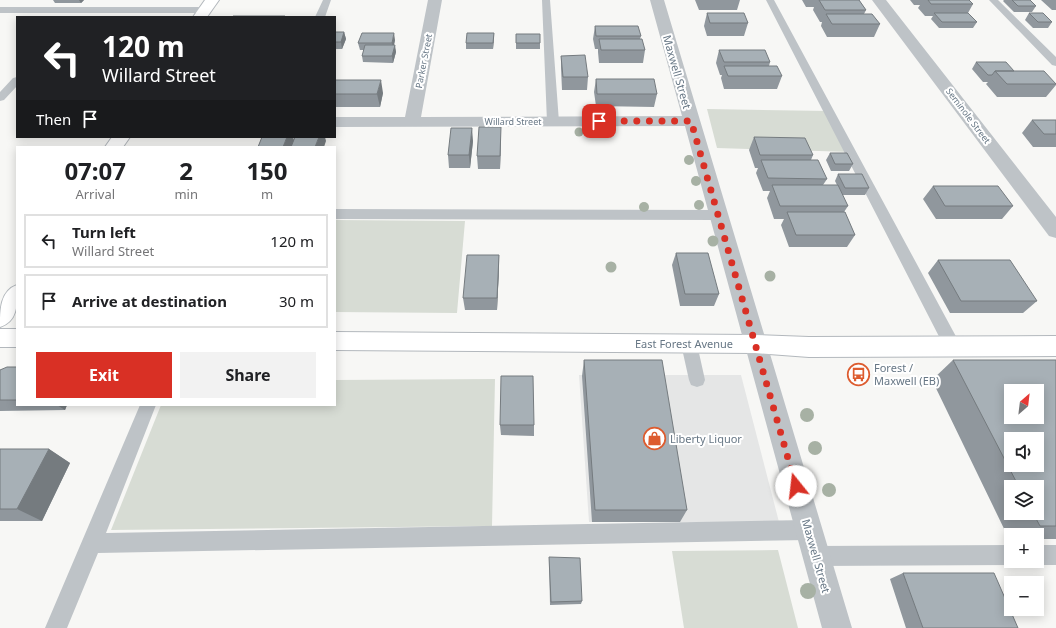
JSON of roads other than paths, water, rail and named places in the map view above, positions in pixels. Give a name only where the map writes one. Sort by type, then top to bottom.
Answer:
[{"type":"main road","points":[[0,318],[16,294]]},
{"type":"main road","points":[[0,338],[16,338]]},
{"type":"main road","name":"East Forest Avenue","points":[[336,341],[755,344],[809,347],[1056,346]]},
{"type":"street","name":"Parker Street","points":[[412,122],[435,0]]},
{"type":"street","name":"Maxwell Street","points":[[657,0],[837,628]]},
{"type":"street","name":"Seminole Street","points":[[879,0],[1056,231]]},
{"type":"street","name":"Willard Street","points":[[336,122],[691,121]]},
{"type":"lane","points":[[79,14],[92,0]]},
{"type":"lane","points":[[320,16],[327,0]]},
{"type":"lane","points":[[546,0],[553,122]]},
{"type":"lane","points":[[770,0],[953,347]]},
{"type":"lane","points":[[993,0],[1056,62]]},
{"type":"lane","points":[[0,10],[79,14],[206,9]]},
{"type":"lane","points":[[0,98],[16,81]]},
{"type":"lane","points":[[336,214],[718,215]]},
{"type":"lane","points":[[689,344],[697,380]]},
{"type":"lane","points":[[56,628],[148,406]]},
{"type":"lane","points":[[92,543],[476,537],[729,525],[808,530]]},
{"type":"lane","points":[[816,556],[1004,555]]},
{"type":"lane","points":[[1044,555],[1056,555]]},
{"type":"place","name":"Forest / Maxwell (EB)","points":[[859,374]]},
{"type":"place","name":"Liberty Liquor","points":[[654,439]]}]
